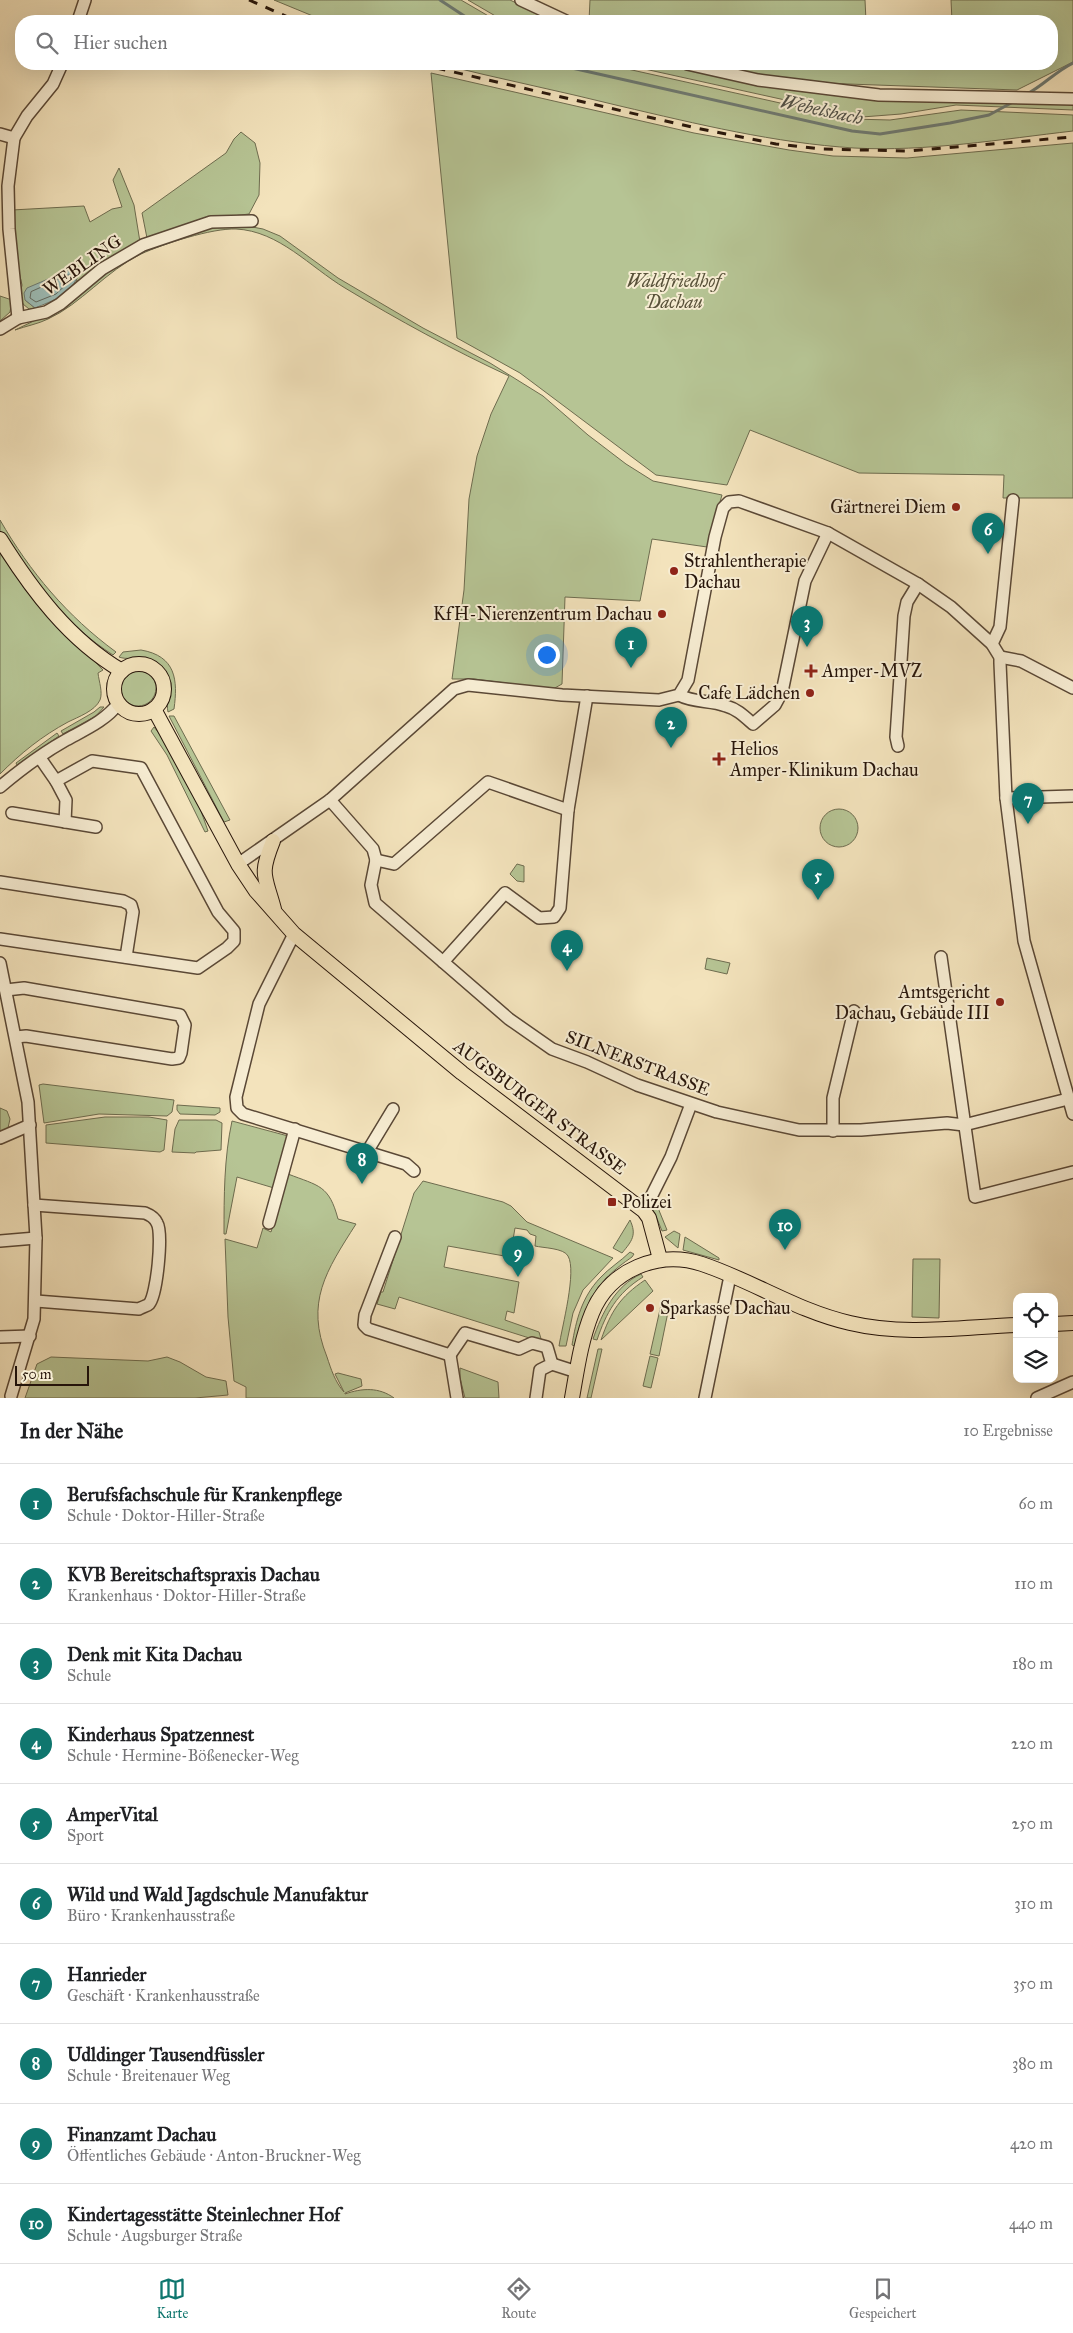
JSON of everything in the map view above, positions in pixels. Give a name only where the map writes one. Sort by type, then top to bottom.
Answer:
[{"type":"main road","points":[[0,538],[34,590],[54,614],[90,649],[122,671]]},
{"type":"main road","points":[[136,664],[144,664],[158,673],[163,680],[163,696],[154,709],[147,712],[132,712],[119,703],[115,687],[122,671],[136,664]]},
{"type":"main road","name":"AUGSBURGER STRASSE","points":[[154,709],[238,864],[256,891],[294,934],[470,1079],[644,1211]]},
{"type":"main road","points":[[272,841],[263,868],[263,878],[275,914]]},
{"type":"main road","points":[[644,1211],[649,1218],[660,1259]]},
{"type":"main road","points":[[572,1398],[576,1372],[592,1312],[601,1297],[611,1285],[630,1270],[650,1261],[660,1259],[685,1260],[730,1276],[811,1312],[860,1325],[928,1330],[1013,1325]]},
{"type":"main road","points":[[1058,1324],[1073,1323]]},
{"type":"street","points":[[80,15],[85,0]]},
{"type":"street","points":[[521,0],[553,15]]},
{"type":"street","name":"WEBLING","points":[[18,318],[9,229],[8,186],[14,138],[27,116],[54,84],[60,70]]},
{"type":"street","points":[[713,70],[758,80],[879,95],[1073,99]]},
{"type":"street","points":[[0,134],[14,138]]},
{"type":"street","name":"WEBLING","points":[[0,329],[18,318],[46,312],[60,304],[102,269],[143,245],[211,222],[252,221]]},
{"type":"street","points":[[679,695],[688,680],[715,537],[723,508],[729,502],[739,500],[828,533],[918,584],[951,607],[992,644],[1000,657],[1006,798],[1024,941],[1073,1114]]},
{"type":"street","points":[[992,644],[1000,627],[1013,500]]},
{"type":"street","points":[[238,864],[330,800],[454,689],[468,685],[587,696],[658,700],[679,695],[689,700],[725,705],[737,710],[753,724],[775,705],[782,692],[805,582],[828,533]]},
{"type":"street","points":[[898,746],[896,737],[904,616],[907,602],[918,584]]},
{"type":"street","points":[[1000,657],[1021,661],[1073,688]]},
{"type":"street","points":[[443,962],[505,893],[539,918],[554,917],[560,908],[568,810],[587,696]]},
{"type":"street","points":[[0,787],[17,772],[64,741],[102,720],[119,703]]},
{"type":"street","points":[[40,758],[66,800],[64,822]]},
{"type":"street","points":[[0,938],[198,968],[227,948],[234,940],[234,931],[218,912],[141,768],[92,761],[56,781]]},
{"type":"street","points":[[330,800],[373,849],[376,860],[394,864],[488,782],[568,810]]},
{"type":"street","points":[[1006,798],[1073,796]]},
{"type":"street","points":[[12,813],[96,827]]},
{"type":"street","name":"SILNERSTRASSE","points":[[376,860],[371,885],[375,903],[509,1019],[552,1049],[587,1062],[636,1085],[691,1104],[717,1112],[799,1130],[833,1131],[947,1123],[964,1125],[1068,1099]]},
{"type":"street","points":[[0,882],[123,901],[131,905],[133,912],[126,957]]},
{"type":"street","points":[[294,934],[259,1004],[236,1098],[237,1108],[243,1114],[406,1164],[414,1171]]},
{"type":"street","points":[[941,957],[975,1196],[1073,1172]]},
{"type":"street","points":[[0,963],[16,1037],[30,1125],[36,1238],[36,1301],[30,1336],[11,1396]]},
{"type":"street","points":[[6,990],[24,988],[180,1014],[185,1025],[181,1053],[179,1058],[172,1059],[26,1036],[16,1037]]},
{"type":"street","points":[[833,1131],[834,1098],[854,1011]]},
{"type":"street","points":[[644,1211],[667,1165],[691,1104]]},
{"type":"street","points":[[367,1152],[393,1109]]},
{"type":"street","points":[[0,1138],[30,1125]]},
{"type":"street","points":[[269,1223],[295,1129]]},
{"type":"street","points":[[34,1205],[145,1213],[158,1223],[159,1233],[155,1293],[149,1304],[139,1309],[36,1301]]},
{"type":"street","points":[[395,1237],[365,1315],[364,1325],[368,1329],[450,1354]]},
{"type":"street","points":[[0,1241],[36,1238]]},
{"type":"street","points":[[705,1398],[730,1276]]},
{"type":"street","points":[[457,1398],[450,1354],[465,1333],[519,1349],[532,1343],[547,1347],[552,1364]]},
{"type":"street","points":[[0,1337],[30,1336]]},
{"type":"street","points":[[536,1398],[540,1370],[552,1364],[576,1372]]},
{"type":"street","points":[[1036,1398],[1073,1382]]},
{"type":"green space","points":[[274,0],[461,0],[487,15],[310,15]]},
{"type":"green space","points":[[468,0],[510,0],[541,15],[494,15]]},
{"type":"green space","points":[[590,0],[865,0],[866,15],[589,15]]},
{"type":"green space","points":[[951,0],[1073,0],[1073,62],[1058,70],[1058,15],[952,15]]},
{"type":"green space","points":[[466,70],[632,70],[852,119],[890,120],[961,110],[1073,115],[1073,131],[964,144],[881,149],[795,142],[707,126]]},
{"type":"green space","points":[[649,70],[694,70],[755,85],[1073,104],[1073,110],[956,105],[901,114],[862,117]]},
{"type":"green space","points":[[735,70],[1057,70],[1017,90],[792,82]]},
{"type":"green space","name":"Waldfriedhof Dachau","points":[[431,73],[694,133],[833,156],[907,158],[1073,143],[1073,498],[1003,498],[1004,475],[859,473],[750,430],[727,485],[656,475],[520,373],[457,338]]},
{"type":"green space","points":[[241,132],[255,143],[260,163],[259,195],[249,214],[207,219],[147,238],[142,213],[226,153],[234,139]]},
{"type":"green space","points":[[119,168],[134,205],[140,242],[76,282],[78,274],[25,300],[35,308],[29,309],[23,304],[20,295],[22,285],[15,254],[12,210],[84,206],[90,222],[112,209],[122,207],[113,180]]},
{"type":"green space","points":[[242,225],[263,229],[280,236],[338,278],[423,328],[490,363],[543,396],[588,435],[626,464],[653,481],[722,495],[707,547],[652,539],[640,601],[565,597],[562,684],[553,689],[474,679],[452,679],[464,590],[469,499],[477,456],[491,414],[509,376],[446,345],[365,300],[332,280],[294,251],[280,243],[252,231],[236,229],[214,231],[174,241],[141,254],[116,269],[60,313],[44,321],[15,330],[42,317],[96,278],[152,245],[212,228]]},
{"type":"green space","points":[[0,296],[12,300],[10,312],[0,321]]},
{"type":"green space","points":[[0,520],[24,558],[51,592],[81,624],[116,652],[113,655],[81,631],[55,604],[7,543],[0,531]]},
{"type":"green space","points":[[0,552],[27,592],[103,670],[98,673],[101,697],[98,704],[41,739],[0,774]]},
{"type":"green space","points":[[141,650],[153,653],[161,658],[172,671],[175,679],[174,709],[168,712],[170,682],[166,672],[158,664],[148,659],[119,657],[123,652]]},
{"type":"green space","points":[[138,670],[145,671],[151,675],[155,681],[155,695],[151,701],[145,705],[138,706],[131,705],[125,701],[121,695],[120,688],[121,681],[125,675],[131,671]]},
{"type":"green space","points":[[100,707],[104,707],[96,716],[63,734],[61,731]]},
{"type":"green space","points":[[169,716],[174,716],[230,820],[224,822]]},
{"type":"green space","points":[[154,727],[171,750],[186,776],[208,831],[205,832],[167,755],[151,731]]},
{"type":"green space","points":[[57,733],[59,736],[17,765],[16,763]]},
{"type":"green space","points":[[839,809],[852,815],[858,828],[852,841],[839,847],[826,841],[820,828],[826,815]]},
{"type":"green space","points":[[517,864],[524,866],[524,882],[517,881],[510,874]]},
{"type":"green space","points":[[707,958],[730,963],[727,974],[705,969]]},
{"type":"green space","points":[[39,1085],[174,1100],[172,1112],[167,1116],[99,1114],[44,1123]]},
{"type":"green space","points":[[177,1105],[220,1108],[220,1112],[215,1115],[180,1114],[177,1110]]},
{"type":"green space","points":[[0,1108],[7,1111],[10,1119],[8,1128],[0,1132]]},
{"type":"green space","points":[[105,1117],[149,1117],[167,1120],[164,1150],[160,1152],[46,1143],[46,1125]]},
{"type":"green space","points":[[179,1120],[216,1120],[222,1123],[221,1150],[195,1153],[172,1152],[175,1129]]},
{"type":"green space","points":[[232,1121],[288,1136],[274,1188],[237,1177],[226,1234],[224,1234],[224,1191]]},
{"type":"green space","points":[[288,1174],[321,1188],[331,1199],[338,1219],[356,1224],[328,1272],[319,1303],[318,1320],[321,1337],[336,1380],[344,1392],[335,1374],[338,1373],[361,1379],[362,1386],[345,1394],[376,1390],[394,1398],[246,1398],[246,1387],[234,1381],[228,1317],[225,1239],[257,1248],[263,1228],[271,1232]]},
{"type":"green space","points":[[423,1181],[503,1202],[511,1206],[527,1222],[613,1258],[583,1290],[573,1313],[566,1346],[559,1346],[570,1286],[571,1274],[568,1256],[562,1251],[535,1246],[536,1236],[530,1234],[527,1230],[515,1228],[510,1257],[448,1246],[444,1267],[519,1282],[514,1313],[507,1311],[505,1320],[539,1332],[542,1342],[399,1297],[395,1309],[377,1304],[381,1292],[383,1292],[414,1193]]},
{"type":"green space","points":[[656,1203],[667,1230],[662,1231],[656,1216],[651,1210]]},
{"type":"green space","points":[[630,1220],[633,1234],[622,1253],[613,1248]]},
{"type":"green space","points":[[674,1231],[680,1234],[678,1248],[665,1237]]},
{"type":"green space","points":[[685,1237],[719,1258],[719,1260],[683,1250]]},
{"type":"green space","points":[[630,1252],[634,1254],[632,1257],[619,1266],[593,1295],[583,1317],[575,1346],[572,1345],[584,1301],[604,1274]]},
{"type":"green space","points":[[913,1259],[940,1259],[939,1318],[912,1317]]},
{"type":"green space","points":[[641,1274],[643,1277],[619,1297],[604,1321],[597,1340],[593,1339],[605,1310],[611,1301],[624,1286]]},
{"type":"green space","points":[[645,1280],[653,1291],[601,1340],[617,1305],[629,1292]]},
{"type":"green space","points":[[661,1305],[669,1307],[659,1356],[650,1354]]},
{"type":"green space","points":[[598,1349],[602,1349],[591,1398],[587,1398]]},
{"type":"green space","points":[[650,1356],[658,1358],[651,1388],[643,1386]]},
{"type":"green space","points":[[51,1357],[148,1361],[167,1357],[206,1377],[226,1381],[228,1395],[195,1398],[25,1398],[37,1364]]},
{"type":"green space","points":[[460,1368],[498,1382],[499,1398],[465,1398],[460,1378]]},
{"type":"water","points":[[74,268],[78,274],[75,281],[72,287],[61,296],[35,308],[25,300],[24,293],[27,288]]},
{"type":"waterway","name":"Webelsbach","points":[[440,0],[463,15]]},
{"type":"waterway","name":"Webelsbach","points":[[1027,94],[1073,63]]},
{"type":"waterway","name":"Webelsbach","points":[[581,70],[852,131],[880,134],[989,115],[1013,102]]},
{"type":"railway","points":[[249,0],[283,15]]},
{"type":"railway","points":[[445,70],[696,128],[776,144],[821,149],[909,151],[1073,137]]},
{"type":"place","name":"Gärtnerei Diem","points":[[956,507]]},
{"type":"place","name":"Wild und Wald Jagdschule Manufaktur","points":[[988,554]]},
{"type":"place","name":"Strahlentherapie Dachau","points":[[674,571]]},
{"type":"place","name":"KfH-Nierenzentrum Dachau","points":[[662,614]]},
{"type":"place","name":"Denk mit Kita Dachau","points":[[807,647]]},
{"type":"place","name":"Berufsfachschule für Krankenpflege","points":[[631,668]]},
{"type":"place","name":"Amper-MVZ","points":[[811,671]]},
{"type":"place","name":"Cafe Lädchen","points":[[810,693]]},
{"type":"place","name":"KVB Bereitschaftspraxis Dachau","points":[[671,748]]},
{"type":"place","name":"Helios Amper-Klinikum Dachau","points":[[719,759]]},
{"type":"place","name":"Hanrieder","points":[[1028,824]]},
{"type":"place","name":"AmperVital","points":[[818,900]]},
{"type":"place","name":"Kinderhaus Spatzennest","points":[[567,971]]},
{"type":"place","name":"Amtsgericht Dachau, Gebäude III","points":[[1000,1002]]},
{"type":"place","name":"Udldinger Tausendfüssler","points":[[362,1184]]},
{"type":"place","name":"Polizei","points":[[612,1202]]},
{"type":"place","name":"Kindertagesstätte Steinlechner Hof","points":[[785,1250]]},
{"type":"place","name":"Finanzamt Dachau","points":[[518,1277]]},
{"type":"place","name":"Sparkasse Dachau","points":[[650,1308]]}]
